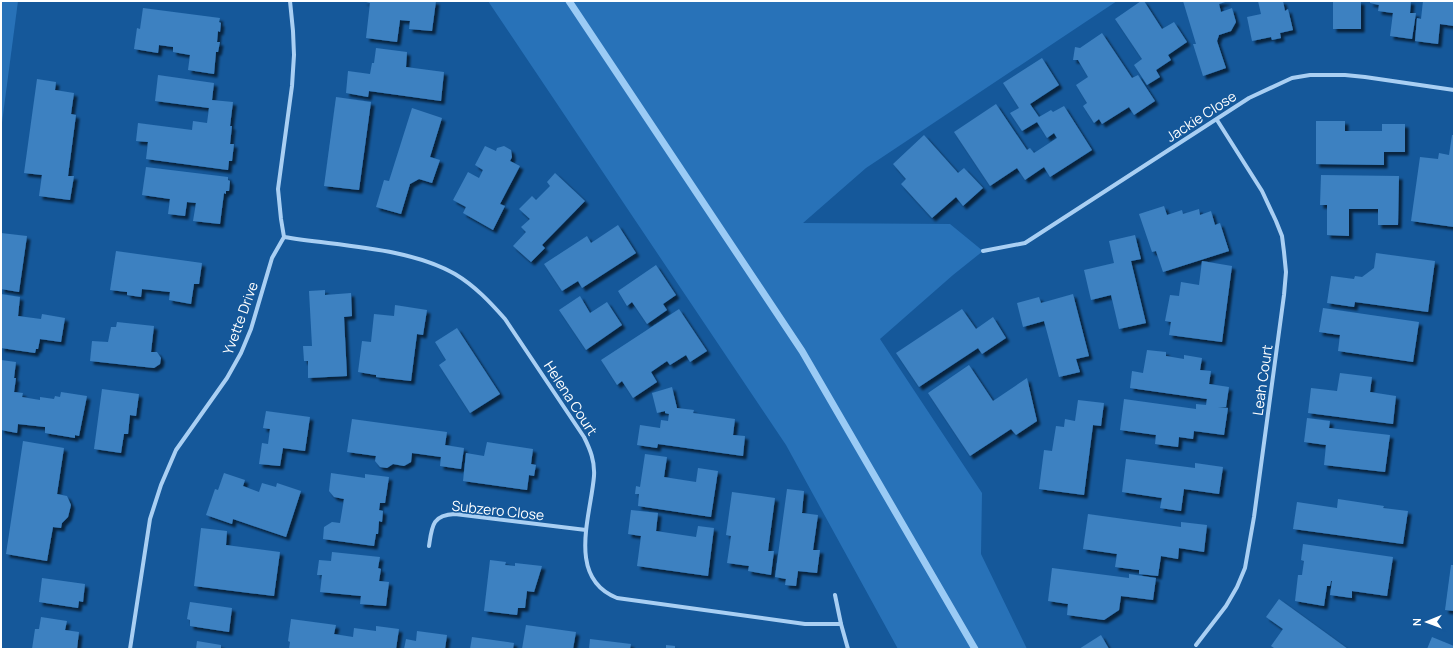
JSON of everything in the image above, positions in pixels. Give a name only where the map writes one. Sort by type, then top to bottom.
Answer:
[{"type":"street","points":[[284,237],[280,219],[278,189],[292,86],[294,55],[290,1]]},
{"type":"street","name":"Jackie Close","points":[[983,251],[1025,243],[1249,98],[1292,78],[1310,75],[1365,77],[1454,90]]},
{"type":"street","name":"Leah Court","points":[[1196,645],[1226,606],[1237,587],[1245,568],[1255,509],[1286,272],[1282,236],[1274,216],[1262,191],[1217,120]]},
{"type":"street","name":"Helena Court","points":[[284,237],[410,256],[454,274],[486,297],[509,325],[584,437],[590,449],[594,475],[586,530],[586,561],[596,584],[602,590],[617,598],[805,624],[841,624]]},
{"type":"street","name":"Yvette Drive","points":[[130,649],[150,519],[161,485],[176,450],[227,378],[241,353],[251,329],[272,258],[284,237]]},
{"type":"street","name":"Subzero Close","points":[[429,546],[432,528],[439,517],[455,514],[586,530]]},
{"type":"street","points":[[835,594],[848,649]]},
{"type":"shaded area","points":[[1,1],[18,1],[1,130]]},
{"type":"shaded area","points":[[488,1],[1117,1],[866,168],[803,223],[950,224],[983,251],[953,275],[880,339],[982,493],[981,554],[1027,649],[898,649],[786,445]]},
{"type":"building","points":[[362,1],[436,1],[432,31],[409,29],[410,21],[400,20],[397,42],[366,38],[370,3]]},
{"type":"building","points":[[1141,1],[1144,1],[1162,29],[1174,22],[1187,42],[1168,55],[1171,60],[1156,70],[1160,77],[1147,85],[1134,65],[1142,59],[1115,19]]},
{"type":"building","points":[[1183,1],[1228,1],[1219,4],[1221,12],[1232,8],[1236,22],[1231,31],[1219,35],[1217,41],[1226,68],[1203,76],[1193,44],[1196,44]]},
{"type":"building","points":[[1258,1],[1283,1],[1285,11],[1288,9],[1293,30],[1280,33],[1281,38],[1272,40],[1271,37],[1252,41],[1247,17],[1261,14]]},
{"type":"building","points":[[1333,1],[1361,1],[1361,29],[1333,29]]},
{"type":"building","points":[[1370,1],[1411,1],[1410,13],[1416,13],[1412,39],[1390,36],[1393,13],[1378,11],[1379,5],[1370,3]]},
{"type":"building","points":[[1423,1],[1454,1],[1454,26],[1440,24],[1438,44],[1415,41],[1417,18],[1421,19]]},
{"type":"building","points":[[143,8],[220,18],[220,32],[218,31],[217,42],[220,42],[218,52],[216,52],[214,74],[188,70],[190,55],[173,52],[173,47],[159,45],[158,53],[134,49],[137,28],[140,29]]},
{"type":"building","points":[[1102,33],[1132,78],[1138,75],[1155,101],[1134,115],[1129,107],[1102,124],[1099,119],[1094,123],[1083,106],[1087,103],[1076,85],[1088,77],[1078,60],[1073,60],[1075,47],[1080,48]]},
{"type":"building","points":[[376,48],[407,52],[406,67],[444,72],[441,101],[369,91],[368,97],[346,93],[348,71],[370,74],[372,63],[374,63]]},
{"type":"building","points":[[1042,58],[1059,85],[1030,104],[1039,117],[1051,110],[1053,112],[1064,106],[1092,150],[1050,177],[1044,167],[1025,180],[1017,168],[990,186],[954,132],[996,104],[1027,150],[1030,148],[1034,153],[1057,138],[1054,133],[1047,138],[1037,122],[1022,131],[1010,113],[1019,108],[1003,83]]},
{"type":"building","points":[[158,75],[214,83],[212,100],[233,102],[230,126],[232,126],[230,144],[234,144],[232,161],[229,161],[228,170],[146,159],[148,142],[136,141],[138,123],[192,130],[193,121],[207,123],[209,108],[155,101]]},
{"type":"building","points":[[37,79],[56,82],[55,90],[74,93],[71,114],[76,115],[68,176],[74,176],[70,200],[39,196],[42,175],[24,173]]},
{"type":"building","points":[[336,97],[371,102],[359,190],[324,186]]},
{"type":"building","points":[[412,108],[442,118],[430,157],[440,160],[432,183],[419,179],[410,184],[401,214],[376,207],[384,180],[389,181]]},
{"type":"building","points":[[1316,121],[1345,121],[1345,131],[1382,131],[1382,124],[1405,124],[1405,152],[1384,152],[1384,165],[1316,164]]},
{"type":"building","points":[[924,135],[958,173],[964,168],[983,188],[963,206],[956,197],[932,218],[901,184],[906,179],[893,164]]},
{"type":"building","points":[[1452,135],[1454,135],[1454,227],[1411,221],[1420,157],[1438,159],[1439,153],[1449,155]]},
{"type":"building","points":[[485,146],[496,151],[497,148],[504,146],[511,150],[512,157],[510,161],[520,166],[500,204],[505,206],[493,230],[463,213],[466,207],[453,200],[468,172],[479,178],[483,170],[475,165]]},
{"type":"building","points":[[146,167],[228,177],[228,180],[230,181],[229,191],[226,191],[226,194],[224,193],[220,224],[193,221],[196,203],[187,202],[185,216],[168,214],[170,199],[142,195]]},
{"type":"building","points":[[555,173],[585,201],[542,245],[545,248],[531,262],[513,246],[526,232],[521,227],[530,219],[519,209],[532,196],[536,200],[550,186],[547,182]]},
{"type":"building","points":[[1321,175],[1399,176],[1398,225],[1378,225],[1378,209],[1349,209],[1349,236],[1327,235],[1327,205],[1320,205]]},
{"type":"building","points":[[1164,206],[1167,215],[1182,210],[1183,214],[1199,209],[1200,215],[1211,211],[1215,225],[1220,223],[1229,251],[1163,272],[1156,251],[1152,252],[1139,214]]},
{"type":"building","points":[[618,225],[636,253],[582,288],[578,281],[562,291],[544,264],[587,236],[591,243]]},
{"type":"building","points":[[1,233],[27,236],[19,292],[1,289]]},
{"type":"building","points":[[1135,235],[1141,259],[1131,261],[1146,323],[1119,329],[1111,295],[1091,300],[1084,270],[1114,263],[1109,241]]},
{"type":"building","points":[[116,251],[202,263],[199,284],[194,284],[191,304],[169,300],[170,292],[142,289],[141,297],[127,295],[127,292],[110,290]]},
{"type":"building","points":[[1376,253],[1435,261],[1428,312],[1355,302],[1354,307],[1327,303],[1331,276],[1354,279],[1355,276],[1362,277],[1374,268]]},
{"type":"building","points":[[1202,261],[1232,266],[1222,342],[1169,335],[1171,322],[1165,321],[1170,295],[1179,296],[1181,282],[1199,285]]},
{"type":"building","points":[[656,265],[676,295],[663,304],[667,310],[647,324],[632,302],[627,306],[618,291]]},
{"type":"building","points":[[325,290],[325,295],[351,293],[352,316],[344,317],[347,376],[308,378],[308,361],[304,361],[303,346],[312,346],[309,291]]},
{"type":"building","points":[[1,294],[20,297],[18,316],[41,319],[42,314],[65,318],[61,342],[40,339],[38,349],[36,349],[35,353],[1,348]]},
{"type":"building","points":[[1073,294],[1089,356],[1076,359],[1080,372],[1059,377],[1044,321],[1023,327],[1017,303],[1039,297],[1041,303]]},
{"type":"building","points":[[580,296],[590,313],[607,302],[622,325],[586,350],[559,310]]},
{"type":"building","points":[[395,305],[427,310],[423,335],[417,334],[411,381],[376,377],[376,375],[358,372],[362,341],[371,342],[374,314],[394,316]]},
{"type":"building","points":[[1323,308],[1419,322],[1413,362],[1338,351],[1340,335],[1319,332]]},
{"type":"building","points":[[679,309],[707,351],[690,362],[686,355],[670,365],[667,361],[651,372],[657,382],[633,398],[622,381],[617,385],[601,360]]},
{"type":"building","points":[[962,309],[976,329],[993,317],[1006,338],[982,354],[978,348],[919,387],[896,353]]},
{"type":"building","points":[[117,322],[154,326],[151,352],[157,352],[161,358],[160,364],[154,368],[90,361],[92,341],[108,342],[111,327],[116,327]]},
{"type":"building","points":[[457,328],[500,394],[470,413],[439,365],[446,360],[435,342]]},
{"type":"building","points":[[1147,350],[1166,352],[1166,356],[1184,359],[1184,355],[1202,358],[1200,370],[1211,371],[1209,384],[1229,387],[1226,407],[1218,407],[1228,408],[1224,435],[1194,431],[1193,439],[1179,437],[1178,447],[1155,444],[1156,435],[1120,430],[1124,399],[1196,409],[1196,404],[1206,405],[1207,399],[1130,388],[1132,371],[1143,373]]},
{"type":"building","points":[[1,360],[16,362],[14,392],[23,393],[22,397],[40,400],[40,397],[54,399],[55,396],[60,397],[61,392],[87,396],[79,436],[75,435],[75,438],[45,433],[45,427],[18,424],[17,433],[1,430]]},
{"type":"building","points":[[969,365],[993,401],[1027,378],[1037,421],[1016,435],[1011,429],[970,456],[928,393]]},
{"type":"building","points":[[1340,373],[1372,377],[1370,392],[1396,396],[1393,424],[1308,413],[1311,388],[1337,391]]},
{"type":"building","points":[[672,387],[677,408],[694,410],[693,413],[735,419],[733,435],[745,436],[743,456],[658,444],[657,448],[637,445],[640,425],[660,428],[661,420],[668,421],[669,414],[665,413],[665,411],[657,413],[652,393]]},
{"type":"building","points":[[102,389],[139,394],[136,416],[130,415],[128,434],[124,434],[121,453],[94,449]]},
{"type":"building","points":[[1078,400],[1104,403],[1101,426],[1093,425],[1084,495],[1039,489],[1044,450],[1052,451],[1056,426],[1064,427],[1065,419],[1075,421]]},
{"type":"building","points":[[266,411],[310,417],[305,451],[283,448],[280,466],[259,464],[262,443],[268,444],[270,429],[263,428]]},
{"type":"building","points":[[1307,418],[1330,421],[1329,428],[1390,435],[1385,472],[1324,465],[1326,445],[1304,442]]},
{"type":"building","points":[[352,419],[447,432],[445,445],[464,448],[461,469],[440,466],[441,457],[412,453],[411,462],[404,466],[393,464],[387,468],[380,467],[375,461],[376,456],[347,452]]},
{"type":"building","points":[[23,441],[64,448],[57,494],[67,496],[71,505],[68,517],[62,523],[61,528],[53,527],[47,561],[6,554]]},
{"type":"building","points":[[487,442],[533,449],[531,464],[536,465],[534,476],[529,475],[527,490],[463,481],[466,453],[484,456]]},
{"type":"building","points":[[645,454],[667,457],[664,477],[696,482],[698,468],[718,471],[711,517],[638,506],[639,494],[635,494],[636,486],[640,487]]},
{"type":"building","points":[[1126,459],[1195,468],[1195,463],[1223,467],[1219,494],[1184,489],[1181,511],[1160,508],[1162,498],[1122,492]]},
{"type":"building","points":[[224,473],[245,480],[243,486],[259,492],[262,483],[276,487],[277,483],[301,491],[286,537],[233,519],[232,524],[206,515],[215,489],[218,490]]},
{"type":"building","points":[[331,473],[365,478],[365,474],[389,477],[385,503],[380,503],[379,510],[383,511],[382,522],[379,521],[378,534],[376,534],[374,546],[323,539],[324,527],[332,522],[340,523],[344,499],[334,497],[329,491]]},
{"type":"building","points":[[787,489],[804,491],[802,513],[818,515],[813,550],[820,550],[817,573],[798,571],[796,586],[785,585],[786,579],[775,577]]},
{"type":"building","points":[[732,492],[775,498],[768,551],[774,551],[771,575],[748,571],[749,566],[727,563],[731,536],[726,535]]},
{"type":"building","points":[[1338,499],[1384,506],[1383,508],[1408,511],[1403,544],[1293,529],[1297,502],[1337,508]]},
{"type":"building","points":[[631,510],[658,513],[656,531],[696,537],[698,526],[714,528],[708,576],[637,566],[641,536],[628,534]]},
{"type":"building","points":[[1088,514],[1181,527],[1181,522],[1207,525],[1204,552],[1179,548],[1178,559],[1161,556],[1158,576],[1139,574],[1139,570],[1115,567],[1117,554],[1083,549]]},
{"type":"building","points":[[201,528],[227,531],[226,545],[280,552],[274,596],[194,586]]},
{"type":"building","points":[[1303,544],[1393,557],[1387,596],[1352,591],[1352,598],[1330,595],[1331,581],[1330,586],[1327,586],[1324,606],[1295,601],[1298,575],[1302,575],[1304,561],[1301,560]]},
{"type":"building","points":[[332,552],[380,557],[378,568],[381,569],[379,581],[389,582],[386,606],[360,604],[361,596],[320,592],[322,575],[317,575],[319,560],[331,561]]},
{"type":"building","points":[[490,560],[506,562],[505,565],[515,566],[515,563],[542,566],[534,592],[527,591],[525,608],[518,608],[517,615],[484,611]]},
{"type":"building","points":[[1451,565],[1454,565],[1454,611],[1445,610]]},
{"type":"building","points":[[1052,568],[1129,578],[1129,574],[1156,578],[1153,600],[1121,596],[1119,610],[1104,620],[1067,615],[1068,604],[1048,601]]},
{"type":"building","points":[[42,578],[85,584],[83,602],[79,601],[78,608],[39,602]]},
{"type":"building","points":[[1279,599],[1348,649],[1273,649],[1274,648],[1271,646],[1283,629],[1266,617]]},
{"type":"building","points":[[190,602],[232,608],[229,632],[190,626],[190,620],[187,619]]},
{"type":"building","points":[[41,617],[67,621],[65,630],[79,632],[77,649],[32,649],[35,629],[39,629]]},
{"type":"building","points":[[291,619],[336,625],[334,634],[353,637],[354,628],[376,631],[376,626],[399,629],[396,649],[289,649],[290,642],[288,641]]},
{"type":"building","points":[[526,625],[576,632],[573,649],[522,649]]},
{"type":"building","points":[[417,631],[447,635],[445,649],[404,649],[406,639],[416,641]]},
{"type":"building","points":[[1101,635],[1109,649],[1079,649]]},
{"type":"building","points":[[472,637],[514,643],[513,649],[470,649]]},
{"type":"building","points":[[1432,637],[1454,646],[1454,649],[1427,649]]},
{"type":"building","points":[[590,639],[631,644],[630,649],[589,649]]},
{"type":"building","points":[[197,641],[221,645],[221,649],[196,649]]},
{"type":"building","points":[[666,645],[675,646],[675,649],[666,649]]},
{"type":"waterway","points":[[569,1],[802,351],[975,649]]}]
